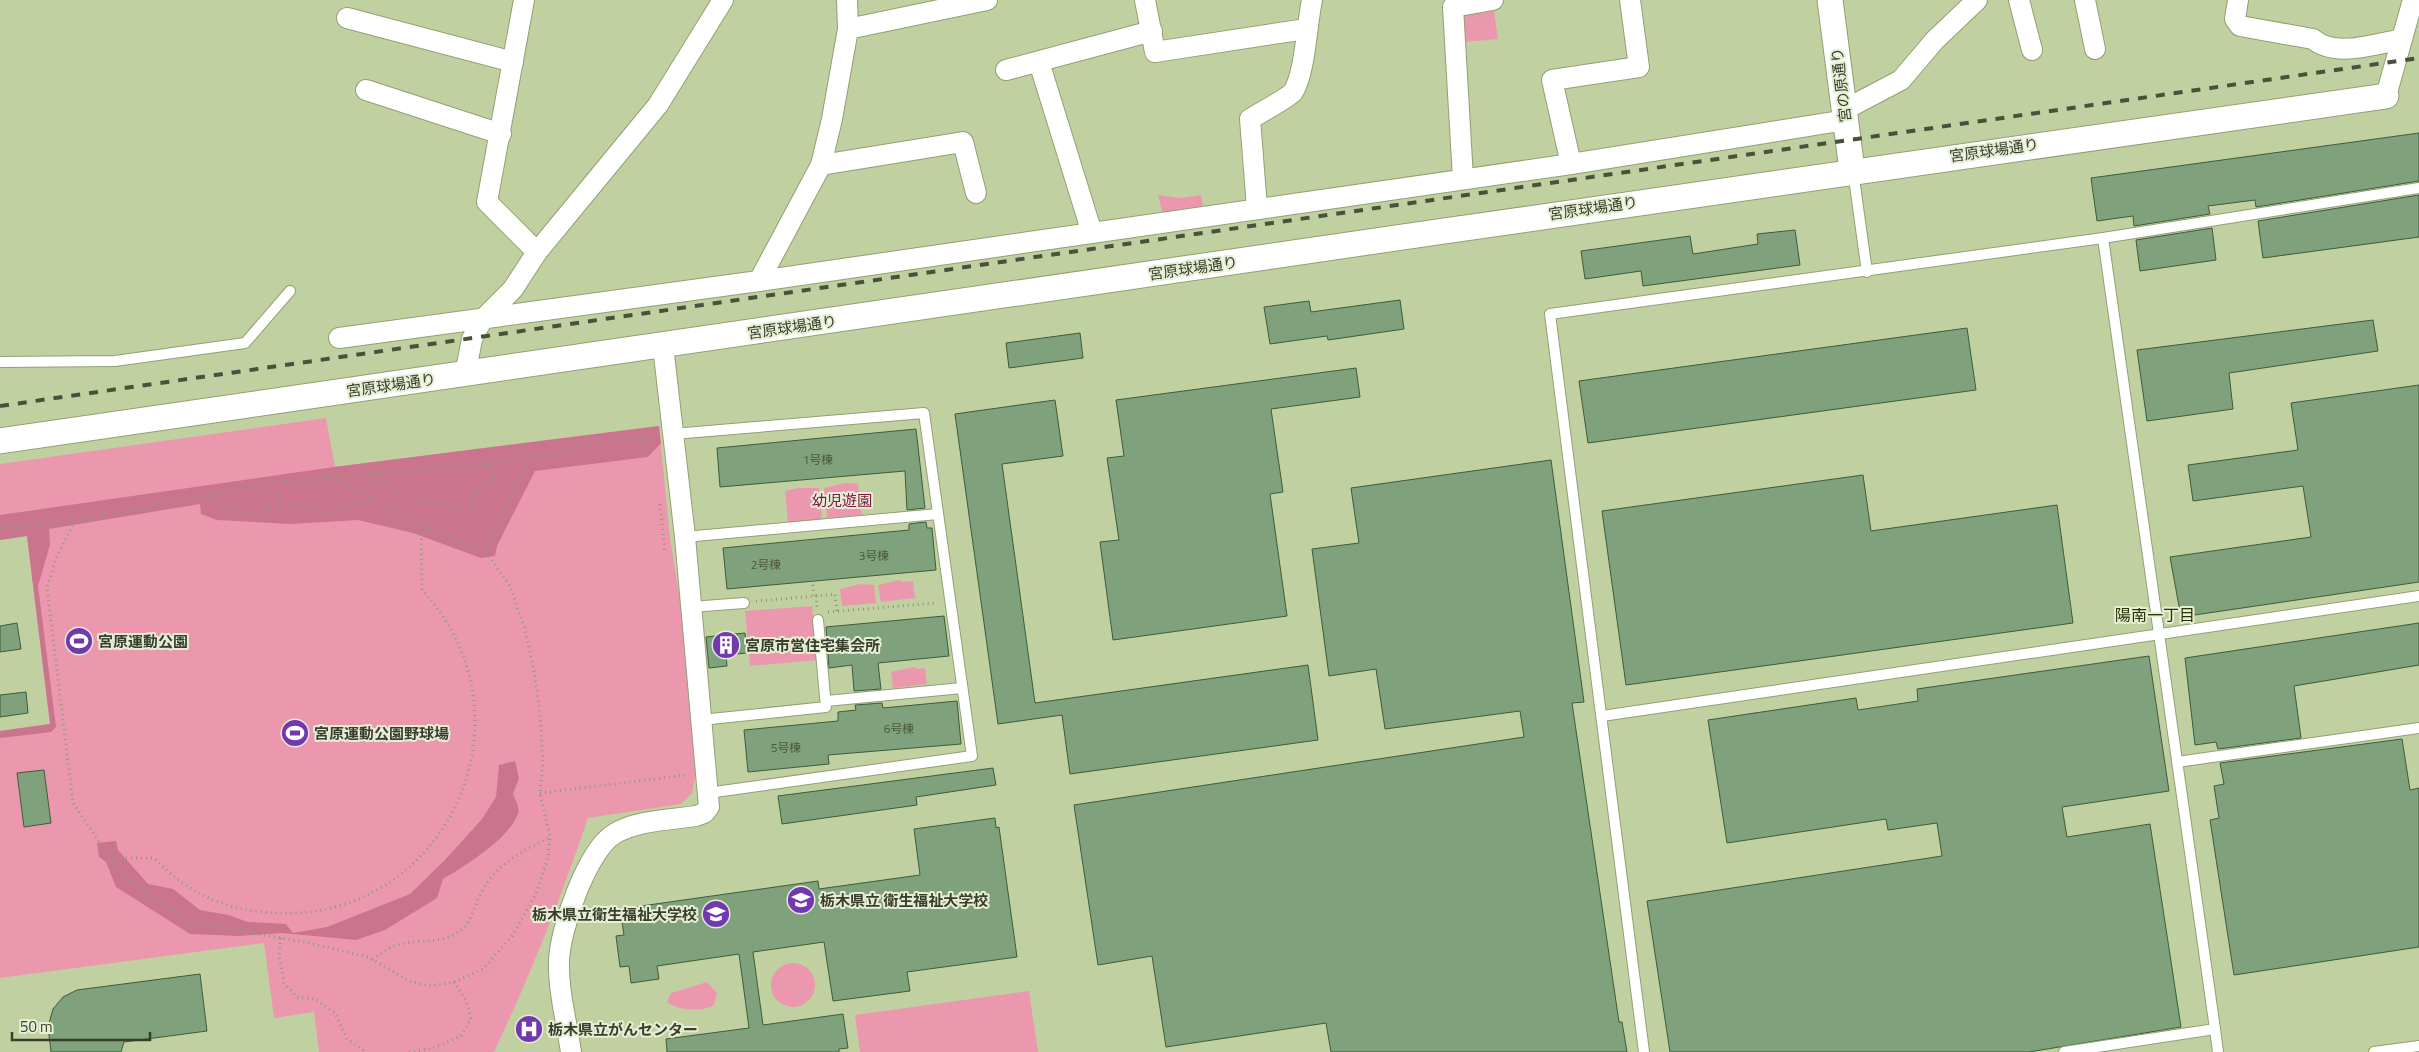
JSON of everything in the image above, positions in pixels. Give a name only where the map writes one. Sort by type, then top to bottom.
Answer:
[{"type":"street","points":[[524,0],[501,134],[487,202],[537,252]]},
{"type":"street","points":[[464,375],[472,339],[482,320],[513,289],[537,252],[658,105],[723,0]]},
{"type":"street","points":[[759,281],[821,165],[832,119],[848,29],[847,0]]},
{"type":"street","points":[[848,29],[987,0]]},
{"type":"street","points":[[1146,0],[1155,52],[1306,29]]},
{"type":"street","points":[[1257,208],[1250,120],[1292,92],[1305,55],[1306,29],[1312,0]]},
{"type":"street","points":[[1463,179],[1453,7],[1493,0]]},
{"type":"street","points":[[1571,164],[1552,80],[1639,67],[1630,0]]},
{"type":"street","name":"宮の原通り","points":[[1830,0],[1852,170]]},
{"type":"street","points":[[339,338],[759,281],[1571,164],[1846,115],[1901,80],[1935,40],[1976,0]]},
{"type":"street","points":[[2019,0],[2032,50]]},
{"type":"street","points":[[2085,0],[2095,49]]},
{"type":"street","points":[[2238,0],[2235,19],[2240,26],[2313,39],[2322,46],[2346,48],[2402,39]]},
{"type":"street","points":[[2386,96],[2413,0]]},
{"type":"street","points":[[347,18],[513,62]]},
{"type":"street","points":[[1006,70],[1152,31]]},
{"type":"street","points":[[1039,62],[1092,232]]},
{"type":"street","points":[[366,90],[501,134]]},
{"type":"street","name":"宮原球場通り","points":[[0,441],[663,346],[1852,170],[2386,96]]},
{"type":"street","points":[[821,165],[963,142],[976,193]]},
{"type":"street","points":[[571,1052],[559,969],[560,949],[563,934],[590,862],[604,842],[625,829],[704,813],[709,807],[685,537],[663,346]]},
{"type":"lane","points":[[1852,170],[1867,272]]},
{"type":"lane","points":[[1644,1052],[1550,314],[1867,272],[2102,238],[2419,188]]},
{"type":"lane","points":[[2102,238],[2218,1052]]},
{"type":"lane","points":[[0,362],[115,361],[245,343],[290,291]]},
{"type":"lane","points":[[673,434],[924,413],[938,514],[945,602],[962,688],[972,756],[708,793]]},
{"type":"lane","points":[[685,537],[938,514]]},
{"type":"lane","points":[[1602,716],[2419,596]]},
{"type":"lane","points":[[691,607],[744,602]]},
{"type":"lane","points":[[701,720],[826,707],[818,620]]},
{"type":"lane","points":[[826,701],[962,688]]},
{"type":"lane","points":[[2177,762],[2419,728]]},
{"type":"lane","points":[[2064,1052],[2215,1028]]},
{"type":"lane","points":[[2374,1052],[2419,1046]]},
{"type":"path","points":[[0,528],[42,526],[75,521],[280,482],[328,476],[417,471],[489,463],[554,454],[605,440],[673,434]]},
{"type":"path","points":[[486,552],[530,457]]},
{"type":"path","points":[[368,474],[416,501],[442,501],[466,514],[477,490],[494,479],[489,463]]},
{"type":"path","points":[[75,521],[56,558],[47,588],[72,803],[123,878],[192,923],[305,942],[373,960],[411,982],[431,986],[454,982],[484,969],[512,936],[536,894],[548,858],[550,838],[540,793],[543,762],[534,671],[524,629],[510,586],[486,552],[422,526],[328,476]]},
{"type":"path","points":[[206,496],[233,512],[257,514],[278,506],[293,505],[323,513],[345,510],[371,500]]},
{"type":"path","points":[[110,858],[154,858],[186,887],[208,898],[232,907],[280,914],[304,914],[329,910],[354,902],[399,876],[416,861],[443,826],[459,799],[474,753],[476,724],[474,694],[468,667],[458,642],[437,609],[422,590],[422,526]]},
{"type":"path","points":[[807,526],[818,614],[945,602]]},
{"type":"path","points":[[744,602],[835,594],[837,612]]},
{"type":"path","points":[[540,793],[706,772]]},
{"type":"path","points":[[373,960],[384,949],[410,941],[446,940],[463,929],[473,915],[480,893],[494,872],[514,855],[550,838]]},
{"type":"path","points":[[281,938],[279,954],[284,983],[297,997],[315,999],[335,1013],[348,1039],[366,1052]]},
{"type":"path","points":[[410,1052],[431,1049],[461,1036],[471,1019],[466,1000],[454,982]]},
{"type":"green space","points":[[1494,10],[1498,39],[1465,42],[1462,15]]},
{"type":"green space","points":[[1158,195],[1181,198],[1201,195],[1204,213],[1164,219]]},
{"type":"green space","name":"宮原運動公園","points":[[326,418],[335,467],[659,426],[670,538],[683,619],[696,772],[692,793],[681,804],[588,818],[544,936],[494,1052],[319,1052],[314,1012],[274,1018],[264,943],[0,978],[0,731],[50,724],[27,536],[0,540],[0,464]]},
{"type":"green space","name":"幼児遊園","points":[[845,483],[858,484],[862,515],[827,518],[824,488]]},
{"type":"green space","name":"幼児遊園","points":[[798,488],[819,488],[822,519],[788,522],[785,491]]},
{"type":"green space","points":[[899,580],[903,582],[913,581],[915,598],[881,602],[878,585]]},
{"type":"green space","points":[[860,584],[874,585],[876,603],[842,606],[840,589]]},
{"type":"green space","points":[[812,606],[817,660],[750,666],[745,611]]},
{"type":"green space","points":[[914,667],[917,669],[925,668],[927,684],[893,688],[891,672]]},
{"type":"green space","points":[[793,963],[805,967],[811,973],[815,985],[811,997],[805,1003],[793,1007],[781,1003],[775,997],[771,985],[775,973],[781,967]]},
{"type":"green space","points":[[707,982],[717,993],[714,1005],[703,1009],[690,1010],[671,1005],[667,1002],[671,993]]},
{"type":"green space","points":[[1029,991],[1038,1052],[860,1052],[855,1015]]},
{"type":"shaded area","points":[[659,426],[661,443],[648,457],[535,471],[497,546],[495,556],[481,558],[413,533],[358,520],[291,524],[217,520],[201,514],[200,504],[49,529],[50,545],[38,586],[56,727],[51,732],[0,738],[0,731],[50,724],[27,536],[0,540],[0,515],[334,467]]},
{"type":"shaded area","points":[[515,761],[519,778],[513,794],[518,805],[518,813],[512,825],[484,852],[443,879],[437,898],[385,930],[356,940],[282,933],[239,936],[190,934],[116,887],[106,862],[99,857],[97,843],[116,841],[118,850],[148,884],[173,889],[200,910],[228,915],[248,922],[286,924],[293,933],[327,927],[410,894],[445,860],[482,819],[496,797],[499,765]]},
{"type":"building","points":[[2419,133],[2419,181],[2256,207],[2255,200],[2208,206],[2210,214],[2134,226],[2133,216],[2097,221],[2091,178]]},
{"type":"building","points":[[2419,195],[2419,237],[2263,258],[2258,221]]},
{"type":"building","points":[[2212,228],[2216,260],[2140,271],[2136,240]]},
{"type":"building","points":[[1795,230],[1800,265],[1643,286],[1641,271],[1585,279],[1581,251],[1690,236],[1693,254],[1758,244],[1757,234]]},
{"type":"building","points":[[1400,300],[1404,329],[1328,340],[1327,336],[1270,344],[1264,307],[1309,301],[1311,312]]},
{"type":"building","points":[[2373,320],[2378,351],[2229,373],[2233,409],[2147,421],[2137,350]]},
{"type":"building","points":[[1967,328],[1976,390],[1588,443],[1579,381]]},
{"type":"building","points":[[1080,333],[1083,358],[1009,368],[1006,343]]},
{"type":"building","points":[[1356,368],[1360,397],[1271,409],[1283,492],[1270,494],[1287,616],[1113,640],[1100,542],[1119,540],[1107,458],[1124,456],[1116,400]]},
{"type":"building","points":[[2419,385],[2419,582],[2181,617],[2170,557],[2311,537],[2303,486],[2193,501],[2188,465],[2298,450],[2291,403]]},
{"type":"building","points":[[1055,400],[1063,456],[1002,464],[1035,703],[1308,665],[1318,740],[1070,774],[1062,715],[998,724],[955,414]]},
{"type":"building","points":[[916,429],[925,508],[907,510],[905,471],[720,487],[717,448]]},
{"type":"building","points":[[1551,460],[1584,702],[1572,703],[1619,1022],[1622,1022],[1627,1052],[1331,1052],[1326,1023],[1166,1047],[1152,956],[1098,965],[1074,805],[1524,737],[1520,711],[1385,729],[1376,669],[1329,676],[1312,549],[1359,543],[1351,488]]},
{"type":"building","points":[[1863,475],[1871,531],[2057,505],[2073,623],[1626,685],[1602,511]]},
{"type":"building","points":[[926,522],[927,528],[932,528],[936,570],[727,589],[723,548],[909,530],[909,524]]},
{"type":"building","points":[[944,616],[949,656],[878,663],[881,689],[854,691],[852,665],[829,668],[826,627]]},
{"type":"building","points":[[17,623],[21,649],[0,652],[0,626]]},
{"type":"building","points":[[2419,623],[2419,665],[2294,686],[2301,738],[2218,749],[2216,742],[2195,745],[2185,658]]},
{"type":"building","name":"宮原市営住宅集会所","points":[[745,633],[747,653],[726,655],[727,666],[709,668],[706,637]]},
{"type":"building","points":[[2149,656],[2169,791],[2062,807],[2067,837],[2150,824],[2181,1027],[2029,1052],[1670,1052],[1647,901],[1942,856],[1937,823],[1888,830],[1886,819],[1727,843],[1708,720],[1856,698],[1858,710],[1918,701],[1917,689]]},
{"type":"building","points":[[26,692],[28,713],[0,717],[0,695]]},
{"type":"building","points":[[957,701],[961,744],[828,755],[829,764],[748,772],[744,730],[838,721],[838,712],[856,710],[855,705],[882,703],[883,708]]},
{"type":"building","points":[[2402,739],[2410,790],[2419,788],[2419,947],[2234,975],[2210,820],[2219,818],[2214,786],[2224,784],[2220,763]]},
{"type":"building","points":[[993,768],[996,785],[916,797],[917,805],[782,824],[778,796]]},
{"type":"building","points":[[44,770],[51,823],[24,827],[17,773]]},
{"type":"building","points":[[995,818],[996,828],[999,827],[1017,957],[907,972],[910,991],[833,1001],[824,942],[753,952],[763,1025],[843,1014],[848,1048],[839,1049],[839,1052],[667,1052],[666,1039],[749,1028],[739,954],[657,966],[659,979],[631,983],[629,966],[620,967],[616,936],[624,935],[620,909],[818,881],[819,889],[920,875],[914,829]]},
{"type":"building","points":[[200,974],[207,1031],[124,1042],[121,1052],[51,1052],[48,1027],[53,1009],[63,997],[77,990]]},
{"type":"railway","points":[[0,406],[2419,58]]},
{"type":"place","name":"宮原運動公園","points":[[79,641]]},
{"type":"place","name":"宮原市営住宅集会所","points":[[726,645]]},
{"type":"place","name":"宮原運動公園野球場","points":[[295,733]]},
{"type":"place","name":"栃木県立 衛生福祉大学校","points":[[801,900]]},
{"type":"place","name":"栃木県立衛生福祉大学校","points":[[716,914]]},
{"type":"place","name":"栃木県立がんセンター","points":[[529,1029]]},
{"type":"district","name":"陽南一丁目","points":[[2155,615]]}]
